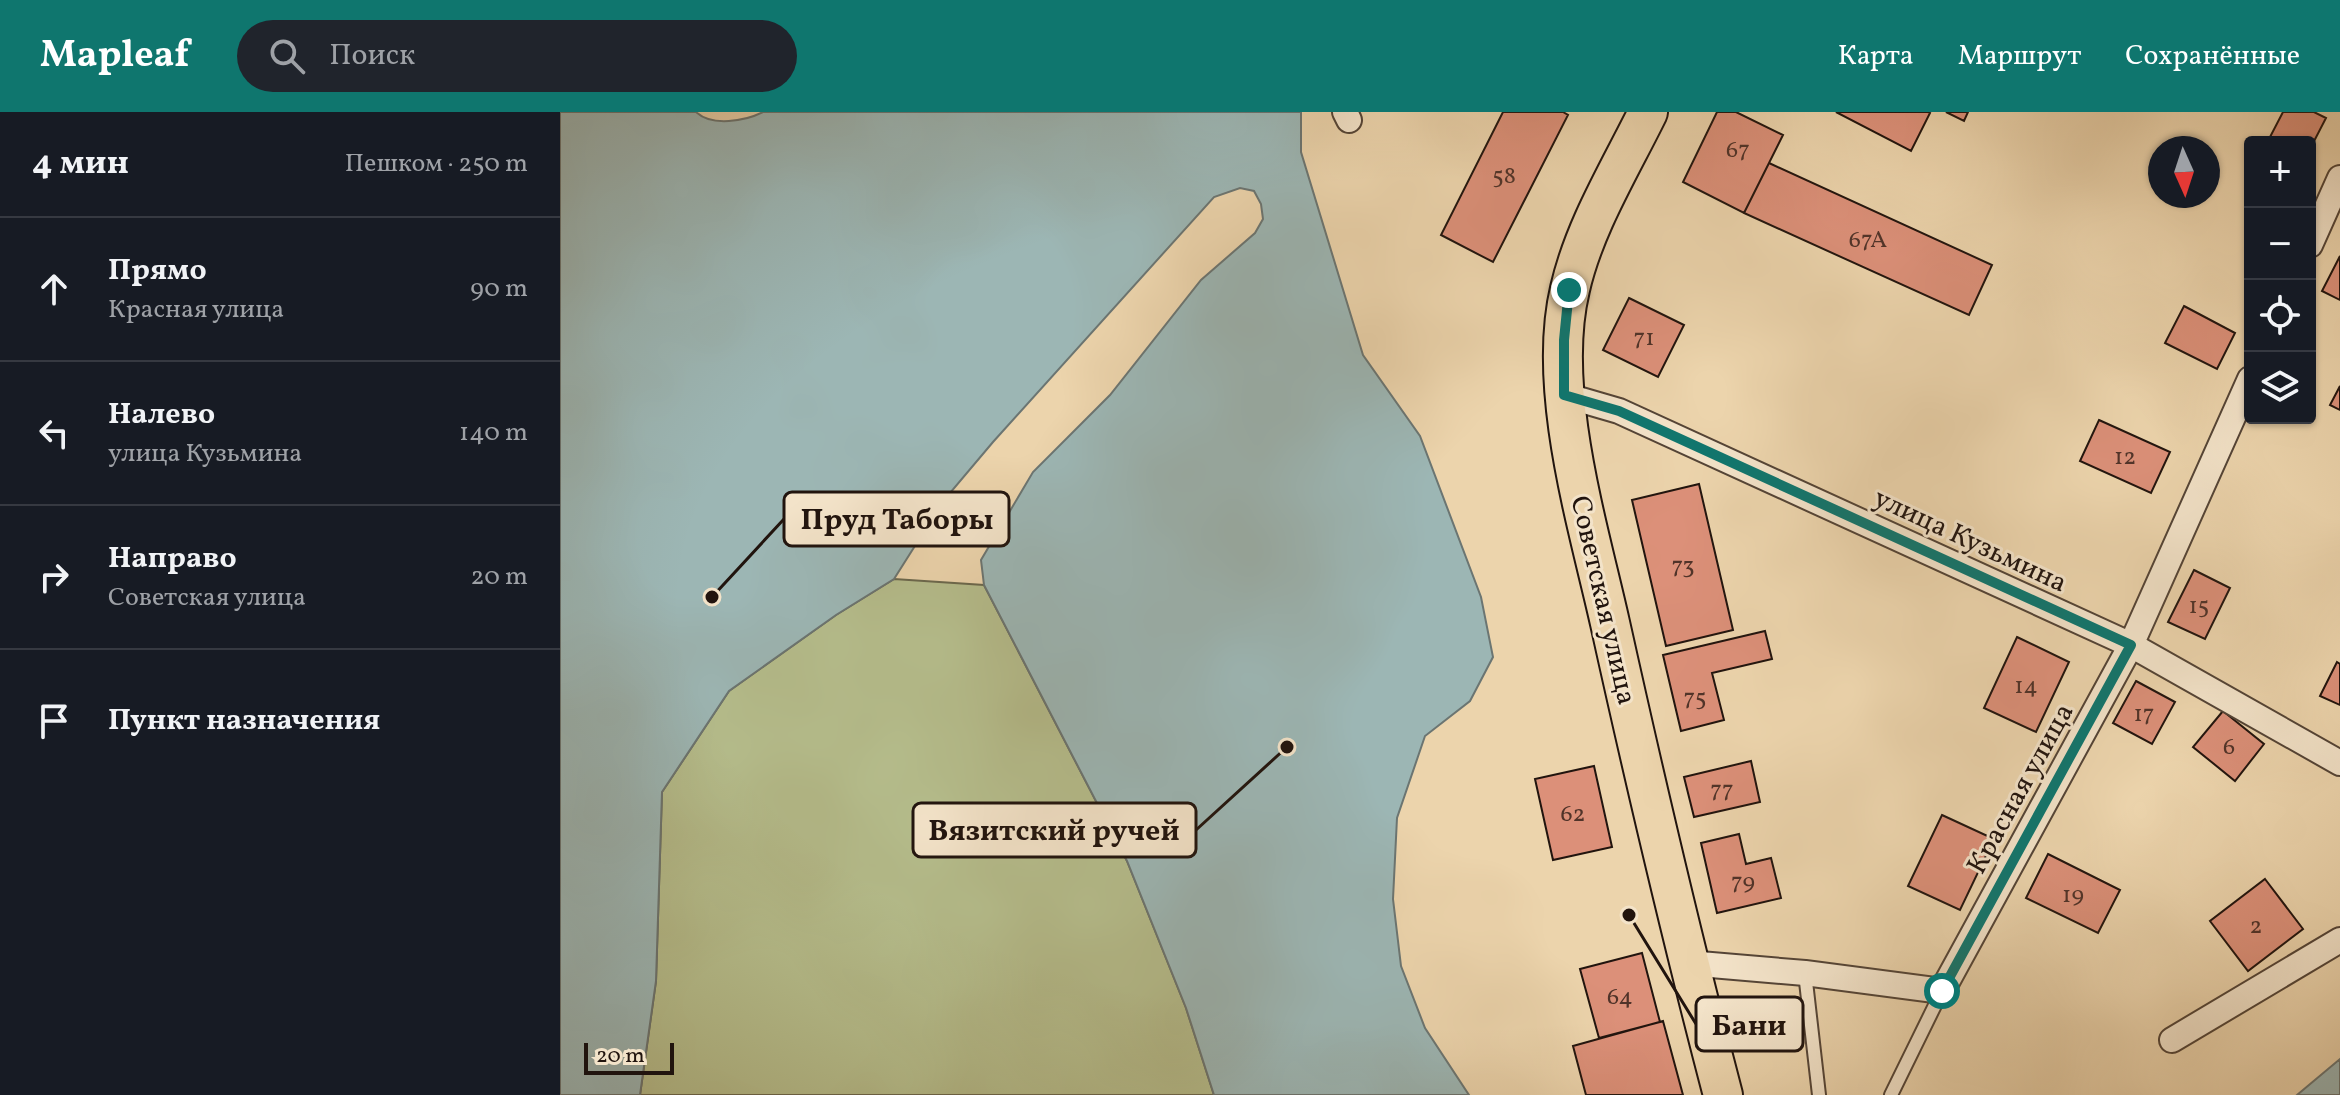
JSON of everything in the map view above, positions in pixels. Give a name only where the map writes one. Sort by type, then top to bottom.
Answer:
[{"type":"main road","name":"Советская улица","points":[[1648,112],[1587,237],[1569,290],[1564,340],[1564,395],[1580,487],[1688,963],[1723,1095]]},
{"type":"street","points":[[2316,235],[2327,218],[2340,178]]},
{"type":"street","name":"Красная улица","points":[[1942,991],[2131,645],[2244,392]]},
{"type":"street","name":"улица Кузьмина","points":[[1564,395],[1619,411],[2131,645],[2340,763]]},
{"type":"street","points":[[2172,1040],[2340,940]]},
{"type":"street","points":[[1688,963],[1805,973],[1942,991]]},
{"type":"lane","points":[[1805,973],[1819,1095]]},
{"type":"lane","points":[[1891,1095],[1942,991]]},
{"type":"green space","points":[[894,579],[984,585],[1127,861],[1186,1008],[1214,1095],[640,1095],[656,981],[662,792],[729,691],[836,615]]},
{"type":"water","points":[[560,112],[696,112],[711,120],[729,121],[763,112],[1301,112],[1301,152],[1363,355],[1420,436],[1481,597],[1493,657],[1470,701],[1425,736],[1397,818],[1393,899],[1401,966],[1425,1028],[1469,1095],[1214,1095],[1186,1008],[1127,861],[984,585],[981,560],[1033,472],[1110,395],[1201,280],[1255,233],[1263,219],[1261,204],[1254,191],[1240,188],[1214,197],[993,442],[944,500],[894,579],[836,615],[729,691],[662,792],[656,981],[640,1095],[560,1095]]},
{"type":"water","points":[[2340,1059],[2340,1095],[2297,1095]]},
{"type":"building","points":[[1503,112],[1563,112],[1568,115],[1493,262],[1441,235]]},
{"type":"building","points":[[1717,112],[1736,112],[1783,135],[1744,213],[1683,182]]},
{"type":"building","points":[[1836,112],[1928,112],[1930,113],[1911,151]]},
{"type":"building","points":[[1946,112],[1968,112],[1964,121]]},
{"type":"building","points":[[2283,112],[2314,112],[2326,118],[2316,137],[2271,136]]},
{"type":"building","points":[[1769,163],[1992,265],[1969,315],[1744,213]]},
{"type":"building","points":[[2340,256],[2340,300],[2322,291]]},
{"type":"building","points":[[1629,298],[1684,325],[1658,377],[1603,350]]},
{"type":"building","points":[[2184,306],[2235,333],[2217,369],[2165,343]]},
{"type":"building","points":[[2340,386],[2340,410],[2330,405]]},
{"type":"building","points":[[2099,420],[2170,452],[2151,493],[2080,461]]},
{"type":"building","points":[[1699,484],[1733,630],[1666,646],[1632,500]]},
{"type":"building","points":[[2194,570],[2230,588],[2205,639],[2168,622]]},
{"type":"building","points":[[1765,631],[1772,659],[1712,673],[1724,720],[1681,731],[1663,655]]},
{"type":"building","points":[[2017,637],[2069,662],[2036,732],[1984,708]]},
{"type":"building","points":[[2337,662],[2340,664],[2340,705],[2320,696]]},
{"type":"building","points":[[2136,681],[2175,702],[2152,744],[2113,723]]},
{"type":"building","points":[[2223,711],[2264,744],[2235,781],[2193,747]]},
{"type":"building","points":[[1751,761],[1760,802],[1694,817],[1684,777]]},
{"type":"building","points":[[1594,766],[1612,847],[1553,860],[1535,779]]},
{"type":"building","points":[[1942,815],[1994,839],[1960,910],[1908,886]]},
{"type":"building","points":[[1739,834],[1746,864],[1771,858],[1781,898],[1717,913],[1701,843]]},
{"type":"building","points":[[2048,854],[2120,890],[2098,933],[2026,898]]},
{"type":"building","points":[[2265,879],[2303,929],[2248,971],[2210,921]]},
{"type":"building","points":[[1642,953],[1660,1022],[1599,1038],[1580,969]]},
{"type":"building","points":[[1663,1021],[1683,1095],[1586,1095],[1573,1046]]},
{"type":"place","name":"Пруд Таборы","points":[[712,597]]},
{"type":"place","name":"Вязитский ручей","points":[[1287,747]]},
{"type":"place","name":"Бани","points":[[1629,915]]},
{"type":"route","points":[[1569,290],[1564,340],[1564,395],[1619,411],[2131,645],[1942,991]]}]
